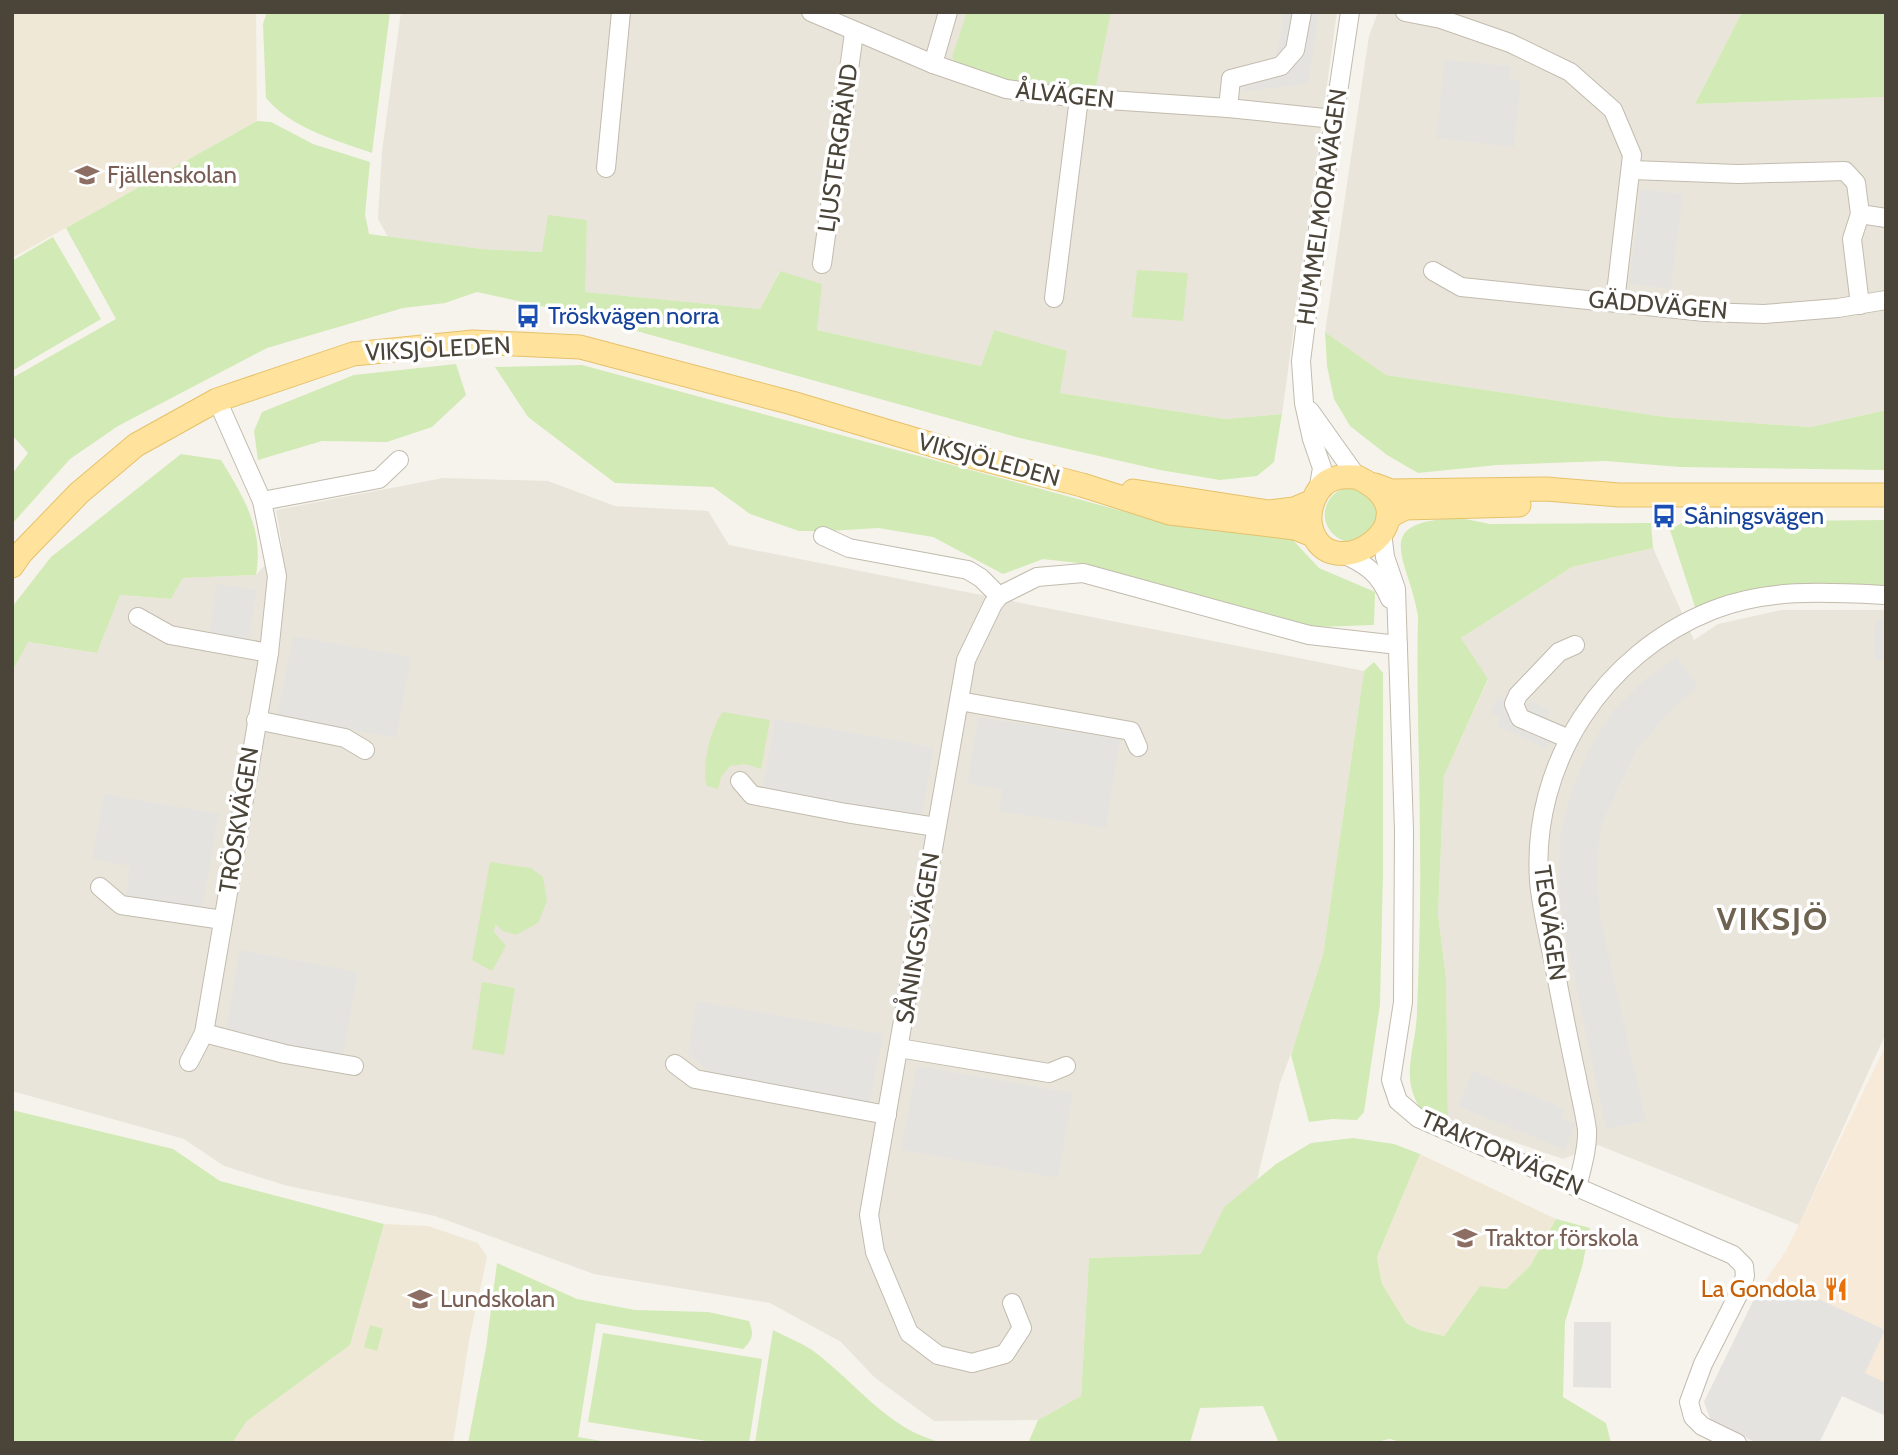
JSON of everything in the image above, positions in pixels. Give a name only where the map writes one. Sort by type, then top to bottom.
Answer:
[{"type":"main road","name":"VIKSJÖLEDEN","points":[[12,566],[21,553],[79,493],[136,445],[217,400],[353,354],[473,342],[580,347],[792,403],[970,456],[1082,485],[1170,513],[1295,528],[1313,535]]},
{"type":"main road","points":[[1366,481],[1384,495],[1388,504],[1385,524],[1375,543],[1360,552],[1341,553],[1325,548],[1313,535],[1310,522],[1316,496],[1336,478],[1366,481],[1391,491],[1546,489],[1619,495],[1886,495]]},
{"type":"main road","name":"VIKSJÖLEDEN","points":[[1082,485],[1173,495],[1269,512],[1294,509],[1316,496]]},
{"type":"main road","points":[[1385,524],[1405,508],[1546,505],[1619,495]]},
{"type":"street","points":[[606,168],[621,12]]},
{"type":"street","name":"ÅLVÄGEN","points":[[811,12],[854,33],[1006,89],[1334,120]]},
{"type":"street","points":[[933,64],[948,12]]},
{"type":"street","points":[[1228,108],[1231,79],[1281,66],[1295,50],[1302,12]]},
{"type":"street","name":"HUMMELMORAVÄGEN","points":[[1316,496],[1322,468],[1304,403],[1301,362],[1350,12]]},
{"type":"street","points":[[1405,12],[1441,19],[1510,43],[1570,72],[1613,110],[1632,155],[1615,302]]},
{"type":"street","name":"LJUSTERGRÄND","points":[[822,264],[854,33]]},
{"type":"street","points":[[1054,298],[1079,98]]},
{"type":"street","points":[[1632,170],[1738,174],[1844,171],[1856,183],[1860,214],[1852,239],[1860,305]]},
{"type":"street","points":[[1860,214],[1886,218]]},
{"type":"street","name":"GÄDDVÄGEN","points":[[1433,271],[1461,287],[1705,312],[1764,314],[1886,300]]},
{"type":"street","name":"TRÖSKVÄGEN","points":[[189,1062],[204,1033],[269,653],[276,576],[262,501],[217,400]]},
{"type":"street","points":[[1304,403],[1366,481]]},
{"type":"street","points":[[262,501],[379,479],[400,460]]},
{"type":"street","name":"TRAKTORVÄGEN","points":[[1385,524],[1385,557],[1395,589],[1404,830],[1403,1002],[1391,1080],[1398,1101],[1418,1118],[1733,1255],[1744,1266],[1745,1276],[1739,1293],[1703,1364],[1689,1402],[1693,1417],[1702,1426],[1737,1443]]},
{"type":"street","points":[[823,536],[849,548],[968,570],[981,578],[999,596],[1037,578],[1083,573],[1309,635],[1398,645]]},
{"type":"street","name":"TRAKTORVÄGEN","points":[[1341,553],[1365,564],[1384,585],[1396,610]]},
{"type":"street","name":"TEGVÄGEN","points":[[1577,1188],[1587,1132],[1539,879],[1544,811],[1550,783],[1569,739],[1603,687],[1648,647],[1714,609],[1756,598],[1795,593],[1886,595]]},
{"type":"street","name":"SÅNINGSVÄGEN","points":[[999,596],[966,660],[869,1215],[875,1252],[909,1334],[937,1355],[972,1363],[1005,1354],[1022,1328],[1012,1303]]},
{"type":"street","points":[[138,617],[170,635],[269,653]]},
{"type":"street","points":[[1569,739],[1520,718],[1514,704],[1518,695],[1559,652],[1575,645]]},
{"type":"street","points":[[959,701],[1131,731],[1138,747]]},
{"type":"street","name":"TRÖSKVÄGEN","points":[[256,720],[345,738],[365,750]]},
{"type":"street","name":"SÅNINGSVÄGEN","points":[[740,781],[752,795],[936,827]]},
{"type":"street","name":"TRÖSKVÄGEN","points":[[100,887],[121,905],[223,920]]},
{"type":"street","points":[[204,1033],[285,1054],[354,1066]]},
{"type":"street","name":"SÅNINGSVÄGEN","points":[[900,1048],[1049,1073],[1066,1066]]},
{"type":"street","points":[[675,1064],[695,1079],[887,1115]]},
{"type":"shaded area","name":"Fjällenskolan","points":[[12,12],[256,12],[257,121],[12,258]]},
{"type":"shaded area","points":[[401,12],[1337,12],[1282,414],[1225,419],[1060,393],[994,330],[981,366],[817,330],[779,272],[760,309],[584,292],[587,221],[542,252],[482,249],[388,237],[378,219],[382,151]]},
{"type":"shaded area","points":[[1284,12],[1319,12],[1308,84],[1242,92],[1246,67],[1275,64]]},
{"type":"shaded area","points":[[1378,12],[1742,12],[1695,104],[1886,97],[1886,410],[1811,427],[1665,417],[1386,375],[1325,332],[1369,36]]},
{"type":"shaded area","points":[[1445,60],[1510,66],[1510,79],[1521,81],[1514,147],[1436,138]]},
{"type":"shaded area","points":[[1641,189],[1683,194],[1671,289],[1629,284]]},
{"type":"shaded area","points":[[443,478],[548,481],[615,506],[708,511],[729,545],[1364,671],[1323,955],[1280,1083],[1257,1180],[1224,1207],[1202,1254],[1089,1258],[1081,1396],[1038,1420],[934,1421],[874,1377],[841,1342],[770,1303],[594,1274],[435,1216],[288,1186],[224,1166],[184,1139],[12,1091],[12,673],[27,642],[97,653],[120,595],[171,599],[183,578],[256,575],[282,546],[276,510]]},
{"type":"shaded area","points":[[1653,548],[1694,640],[1718,624],[1781,610],[1886,610],[1886,1033],[1799,1225],[1598,1145],[1563,1159],[1448,1119],[1446,978],[1438,914],[1444,776],[1488,680],[1461,638],[1572,567]]},
{"type":"shaded area","points":[[217,584],[257,590],[248,641],[209,634]]},
{"type":"shaded area","points":[[1875,620],[1886,621],[1886,660],[1874,660]]},
{"type":"shaded area","points":[[294,636],[411,657],[396,738],[276,717]]},
{"type":"shaded area","points":[[1677,657],[1698,686],[1666,715],[1637,749],[1601,825],[1597,868],[1600,917],[1646,1121],[1606,1129],[1562,919],[1560,835],[1570,795],[1588,751],[1612,713],[1643,681]]},
{"type":"shaded area","points":[[1498,697],[1526,710],[1530,701],[1551,710],[1546,720],[1557,726],[1547,749],[1497,726],[1501,717],[1491,712]]},
{"type":"shaded area","points":[[978,717],[1120,739],[1106,828],[999,811],[1002,789],[967,784]]},
{"type":"shaded area","points":[[775,719],[934,747],[921,820],[762,793]]},
{"type":"shaded area","points":[[104,794],[219,814],[201,913],[125,900],[130,866],[92,859]]},
{"type":"shaded area","points":[[240,950],[358,972],[343,1055],[225,1034]]},
{"type":"shaded area","points":[[697,1001],[883,1034],[870,1103],[712,1076],[688,1052]]},
{"type":"shaded area","points":[[1886,1045],[1886,1416],[1842,1395],[1819,1443],[1757,1443],[1704,1402],[1756,1295],[1787,1249]]},
{"type":"shaded area","points":[[917,1066],[1073,1093],[1058,1178],[901,1150]]},
{"type":"shaded area","points":[[1473,1071],[1565,1109],[1561,1118],[1575,1124],[1565,1150],[1458,1106]]},
{"type":"shaded area","name":"Traktor förskola","points":[[1420,1154],[1556,1219],[1530,1266],[1506,1289],[1480,1286],[1444,1336],[1419,1330],[1406,1323],[1382,1284],[1377,1257]]},
{"type":"shaded area","name":"Lundskolan","points":[[384,1224],[428,1226],[478,1243],[487,1257],[469,1341],[453,1443],[232,1443],[247,1421],[350,1345]]},
{"type":"shaded area","points":[[1774,1283],[1791,1286],[1885,1330],[1865,1373],[1886,1383],[1886,1416],[1842,1396],[1819,1443],[1757,1443],[1711,1421],[1704,1402],[1756,1295],[1764,1285]]},
{"type":"shaded area","points":[[1574,1322],[1611,1322],[1611,1388],[1573,1387]]},
{"type":"green space","points":[[267,12],[390,12],[372,153],[301,126],[266,98],[263,24]]},
{"type":"green space","points":[[967,12],[1111,12],[1095,90],[1006,83],[960,70],[952,57]]},
{"type":"green space","points":[[1742,12],[1886,12],[1886,97],[1695,104]]},
{"type":"green space","points":[[257,121],[271,122],[313,144],[370,162],[365,214],[369,234],[482,249],[542,252],[548,215],[587,220],[585,292],[760,309],[780,271],[822,284],[817,330],[981,366],[994,330],[1067,351],[1060,393],[1225,419],[1282,414],[1274,462],[1257,476],[1220,480],[1160,470],[1020,438],[572,313],[477,292],[445,303],[403,308],[267,348],[118,426],[70,459],[12,524],[12,474],[28,453],[12,435],[12,378],[116,319],[66,228]]},
{"type":"green space","points":[[53,237],[101,319],[12,371],[12,261]]},
{"type":"green space","points":[[1137,270],[1188,273],[1183,321],[1132,317]]},
{"type":"green space","points":[[1325,332],[1386,375],[1665,417],[1811,427],[1886,410],[1886,470],[1680,467],[1605,461],[1497,465],[1418,473],[1387,455],[1350,426],[1334,399],[1327,366]]},
{"type":"green space","points":[[456,364],[466,395],[432,427],[387,442],[322,441],[258,460],[254,431],[262,412],[354,375]]},
{"type":"green space","points":[[582,365],[1148,518],[1289,536],[1319,568],[1375,592],[1374,625],[1316,627],[1086,564],[1043,559],[1003,574],[933,537],[878,528],[799,531],[750,514],[713,487],[615,483],[528,417],[495,367]]},
{"type":"green space","points":[[181,454],[221,460],[244,501],[255,528],[258,558],[256,575],[183,578],[171,599],[120,595],[97,653],[28,642],[12,672],[12,607],[51,557]]},
{"type":"green space","points":[[1352,486],[1376,498],[1379,525],[1350,543],[1331,531],[1326,523],[1325,513],[1332,496]]},
{"type":"green space","points":[[1692,517],[1771,521],[1886,520],[1886,589],[1763,588],[1696,610],[1670,530]]},
{"type":"green space","points":[[1460,518],[1490,524],[1651,523],[1653,548],[1572,567],[1461,638],[1488,679],[1444,776],[1438,914],[1446,978],[1448,1119],[1421,1110],[1414,1098],[1410,1074],[1417,1012],[1420,909],[1418,616],[1401,546],[1403,535],[1413,526]]},
{"type":"green space","points":[[1374,662],[1383,673],[1380,1004],[1364,1112],[1357,1120],[1309,1122],[1291,1055],[1323,955],[1364,671]]},
{"type":"green space","points":[[723,712],[770,720],[761,769],[745,764],[730,766],[721,777],[718,789],[707,786],[705,769],[711,737]]},
{"type":"green space","points":[[490,862],[531,868],[543,877],[547,901],[538,923],[516,935],[503,931],[495,924],[494,932],[506,946],[492,971],[472,960]]},
{"type":"green space","points":[[482,982],[515,988],[504,1055],[472,1049]]},
{"type":"green space","points":[[12,1110],[173,1149],[220,1181],[384,1224],[350,1345],[247,1421],[232,1443],[12,1443]]},
{"type":"green space","points":[[1353,1138],[1394,1144],[1420,1154],[1377,1257],[1382,1284],[1406,1323],[1419,1330],[1444,1336],[1480,1286],[1506,1289],[1530,1266],[1556,1219],[1590,1228],[1582,1267],[1565,1322],[1563,1397],[1606,1423],[1611,1443],[1404,1443],[1390,1439],[1371,1443],[1279,1443],[1263,1406],[1200,1408],[1190,1443],[984,1443],[1029,1441],[1038,1420],[1081,1396],[1089,1258],[1201,1254],[1224,1207],[1276,1164],[1311,1143]]},
{"type":"green space","points":[[497,1263],[577,1299],[635,1310],[708,1312],[749,1321],[752,1336],[743,1349],[596,1323],[578,1437],[614,1443],[468,1443],[486,1348]]},
{"type":"green space","points":[[370,1325],[383,1329],[377,1351],[364,1347]]},
{"type":"green space","points":[[773,1330],[812,1350],[889,1417],[924,1437],[944,1443],[755,1443]]},
{"type":"green space","points":[[603,1333],[762,1359],[749,1443],[719,1443],[588,1422]]},
{"type":"place","name":"Fjällenskolan","points":[[87,175]]},
{"type":"place","name":"Tröskvägen norra","points":[[528,316]]},
{"type":"place","name":"Såningsvägen","points":[[1664,516]]},
{"type":"place","name":"Traktor förskola","points":[[1465,1238]]},
{"type":"place","name":"La Gondola","points":[[1836,1289]]},
{"type":"place","name":"Lundskolan","points":[[420,1299]]},
{"type":"district","name":"VIKSJÖ","points":[[1773,919]]}]
